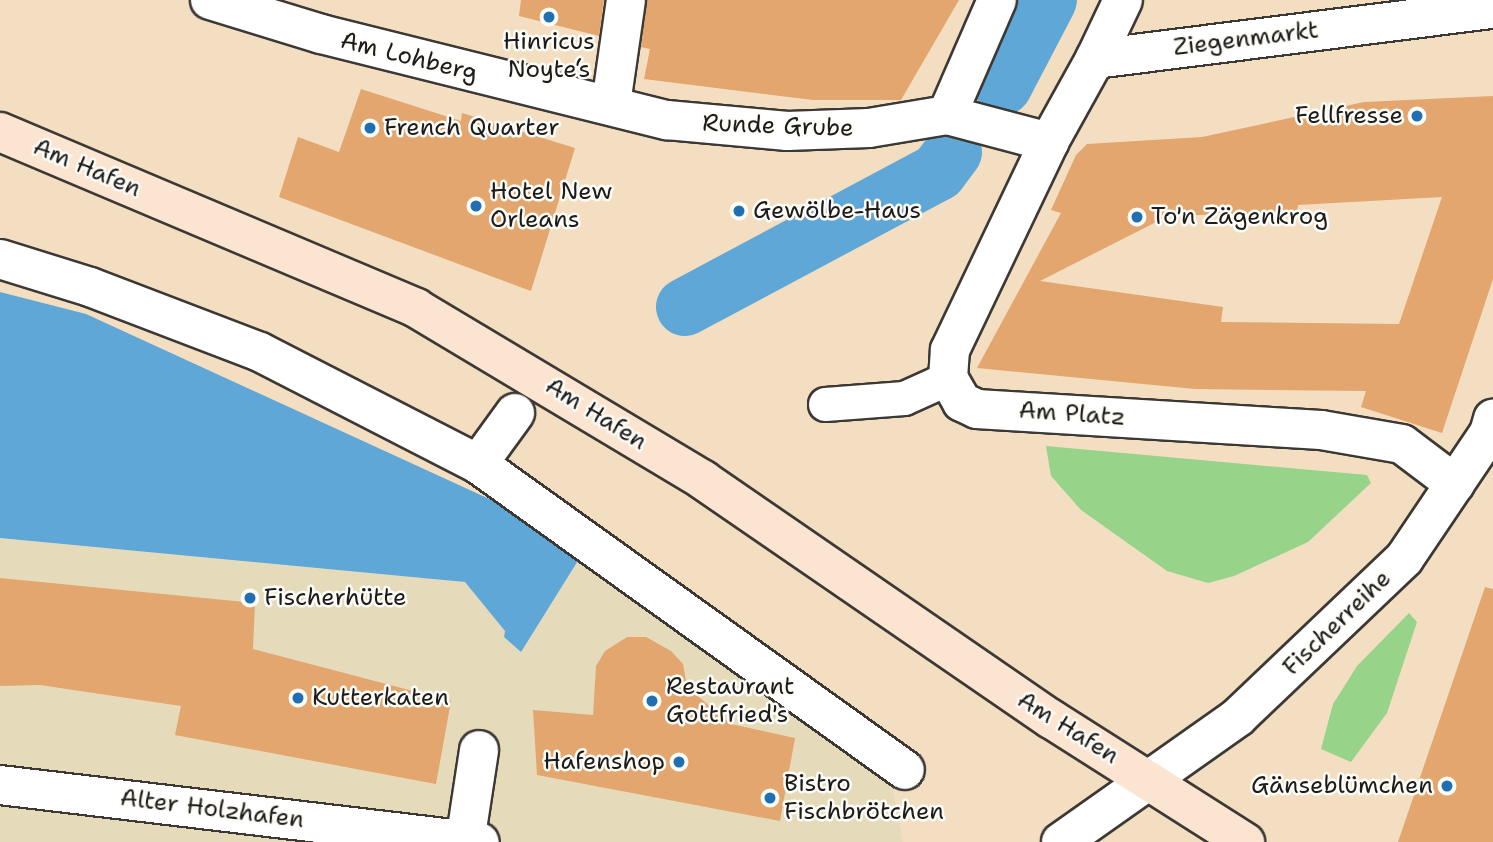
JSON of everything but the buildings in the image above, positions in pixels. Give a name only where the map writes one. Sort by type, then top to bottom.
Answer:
[{"type":"street","name":"Am Lohberg","points":[[210,0],[456,70],[611,104]]},
{"type":"street","points":[[611,104],[626,0]]},
{"type":"street","points":[[951,100],[997,0]]},
{"type":"street","points":[[948,378],[950,350],[1032,179],[1034,139],[1095,58],[1123,0]]},
{"type":"street","name":"Ziegenmarkt","points":[[1095,58],[1493,9]]},
{"type":"street","name":"Runde Grube","points":[[611,104],[667,120],[787,131],[869,128],[951,100],[1034,139]]},
{"type":"street","name":"Am Hafen","points":[[0,132],[416,308],[704,480],[1051,719],[1148,778],[1245,842]]},
{"type":"street","points":[[0,259],[90,287],[260,352],[478,464],[828,726],[905,770]]},
{"type":"street","name":"Am Platz","points":[[948,378],[962,402],[976,409],[1321,430],[1402,444],[1455,484]]},
{"type":"street","points":[[478,464],[515,414]]},
{"type":"street","name":"Fischerreihe","points":[[1061,842],[1238,717],[1263,695],[1404,559],[1491,428]]},
{"type":"street","name":"Alter Holzhafen","points":[[0,785],[470,841],[479,750]]},
{"type":"lane","points":[[825,404],[904,398],[948,378]]},
{"type":"shaded area","points":[[0,538],[466,582],[505,631],[579,559],[892,785],[903,842],[0,842]]},
{"type":"green space","points":[[1046,446],[1367,475],[1371,483],[1308,542],[1234,576],[1208,583],[1167,571],[1081,510],[1051,476]]},
{"type":"green space","points":[[1409,613],[1417,622],[1387,713],[1351,762],[1321,749],[1333,704],[1357,666]]},
{"type":"water","points":[[0,292],[86,314],[509,508],[579,559],[521,652],[504,637],[505,631],[465,582],[0,538]]},
{"type":"waterway","points":[[1003,86],[1048,0]]},
{"type":"waterway","points":[[685,307],[938,172],[953,152]]},
{"type":"place","name":"Hinricus Noyte‘s","points":[[549,17]]},
{"type":"place","name":"Fellfresse","points":[[1417,116]]},
{"type":"place","name":"French Quarter","points":[[370,128]]},
{"type":"place","name":"Hotel New Orleans","points":[[476,206]]},
{"type":"place","name":"Gewölbe-Haus","points":[[739,211]]},
{"type":"place","name":"To'n Zägenkrog","points":[[1137,217]]},
{"type":"place","name":"Fischerhütte","points":[[250,598]]},
{"type":"place","name":"Kutterkaten","points":[[298,698]]},
{"type":"place","name":"Restaurant Gottfried's","points":[[652,701]]},
{"type":"place","name":"Hafenshop","points":[[679,762]]},
{"type":"place","name":"Gänseblümchen","points":[[1447,786]]},
{"type":"place","name":"Bistro Fischbrötchen","points":[[770,798]]}]
